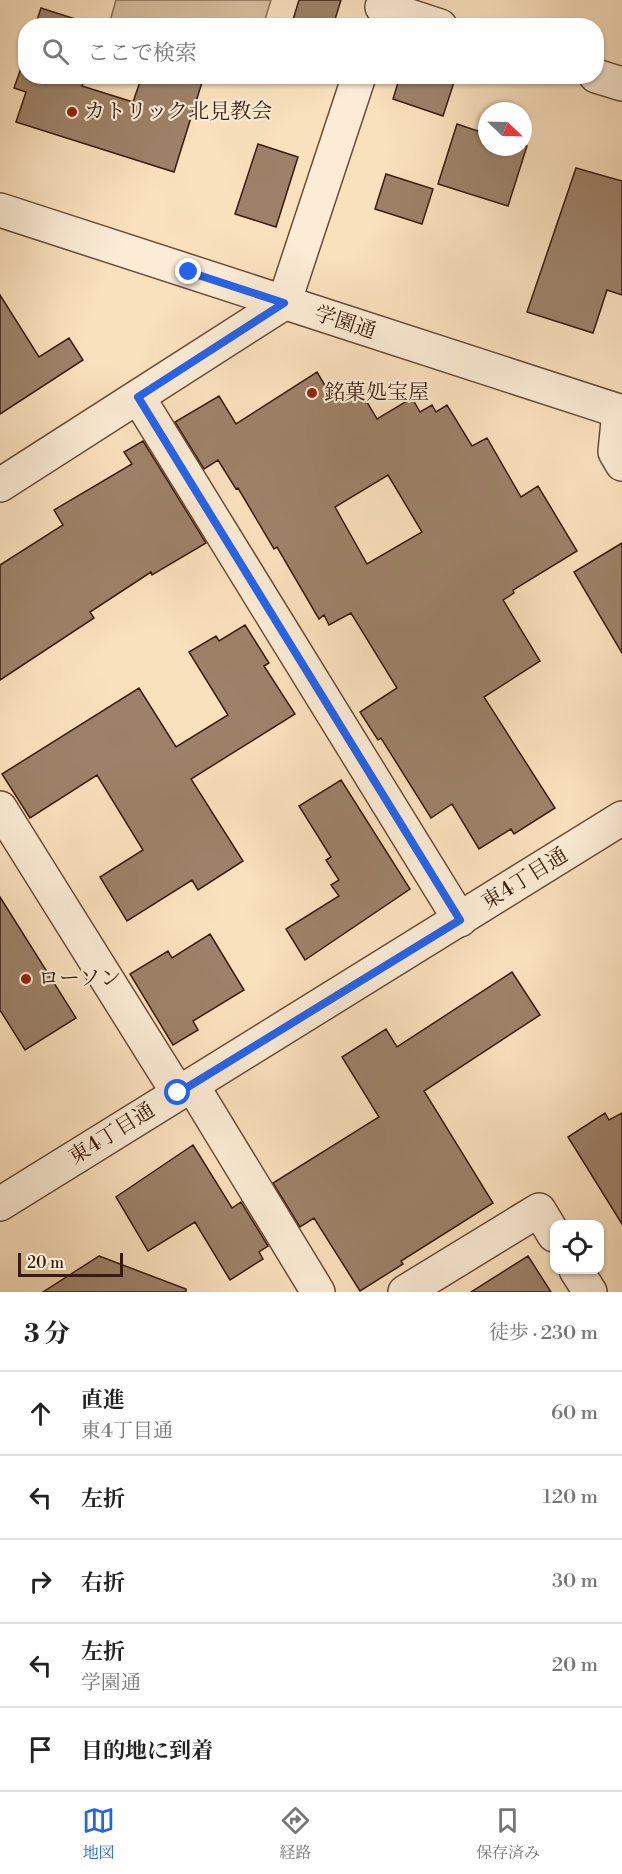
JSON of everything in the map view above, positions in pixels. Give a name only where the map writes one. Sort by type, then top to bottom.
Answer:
[{"type":"street","points":[[380,11],[408,18]]},
{"type":"street","points":[[604,78],[622,84]]},
{"type":"street","points":[[0,485],[284,303],[356,84]]},
{"type":"street","name":"学園通","points":[[0,210],[620,412]]},
{"type":"street","points":[[138,397],[460,920]]},
{"type":"street","points":[[620,412],[615,452],[622,464]]},
{"type":"street","points":[[0,808],[318,1292]]},
{"type":"street","name":"東4丁目通","points":[[0,1204],[622,818]]},
{"type":"street","points":[[405,1292],[539,1210],[550,1226]]},
{"type":"street","points":[[579,1274],[590,1292]]},
{"type":"shaded area","points":[[116,0],[271,0],[265,18],[111,18]]},
{"type":"building","points":[[299,0],[341,0],[335,18],[294,18]]},
{"type":"building","points":[[41,8],[72,18],[38,18]]},
{"type":"building","points":[[18,77],[18,84],[83,84],[82,86],[133,102],[139,84],[202,84],[174,172],[16,122],[26,92],[14,88]]},
{"type":"building","points":[[398,84],[453,84],[443,116],[393,99]]},
{"type":"building","points":[[457,124],[478,131],[478,156],[524,156],[508,206],[438,184]]},
{"type":"building","points":[[258,144],[298,157],[276,227],[235,214]]},
{"type":"building","points":[[576,168],[622,181],[622,295],[607,290],[593,333],[527,312]]},
{"type":"building","points":[[386,174],[433,189],[422,224],[375,209]]},
{"type":"building","points":[[0,295],[39,357],[69,338],[83,360],[0,414]]},
{"type":"building","points":[[317,372],[334,401],[358,387],[377,419],[412,398],[420,412],[432,405],[436,412],[447,405],[472,446],[487,438],[521,497],[538,486],[577,551],[513,590],[514,593],[503,600],[540,661],[484,697],[555,808],[514,834],[511,829],[479,849],[452,804],[431,818],[381,738],[378,740],[360,712],[397,688],[351,613],[329,625],[324,615],[319,619],[277,547],[274,549],[238,488],[236,489],[218,460],[204,469],[175,422],[219,396],[236,424]],"holes":[[[388,475],[422,532],[367,564],[335,507]]]},
{"type":"building","points":[[143,441],[206,543],[152,575],[151,572],[90,612],[94,618],[0,680],[0,565],[63,525],[54,510],[132,464],[124,452]]},
{"type":"building","points":[[622,543],[622,653],[574,572]]},
{"type":"building","points":[[245,625],[269,663],[264,666],[295,714],[191,779],[243,861],[198,890],[192,880],[127,921],[100,877],[143,850],[97,775],[30,818],[2,774],[139,688],[176,747],[228,715],[189,652],[216,636],[219,641]]},
{"type":"building","points":[[341,780],[410,889],[305,960],[286,929],[339,896],[331,885],[339,880],[326,860],[331,857],[299,806]]},
{"type":"building","name":"ローソン","points":[[0,897],[76,1018],[25,1050],[0,1010]]},
{"type":"building","points":[[210,934],[244,990],[193,1021],[198,1030],[173,1045],[130,974],[168,951],[172,958]]},
{"type":"building","points":[[512,972],[540,1015],[424,1091],[493,1203],[401,1261],[403,1264],[360,1291],[314,1218],[300,1227],[273,1183],[379,1117],[342,1057],[386,1029],[397,1047]]},
{"type":"building","points":[[605,1113],[609,1120],[622,1113],[622,1224],[568,1137]]},
{"type":"building","points":[[193,1145],[232,1208],[241,1202],[268,1246],[259,1252],[263,1259],[230,1280],[195,1222],[148,1251],[116,1197]]},
{"type":"building","points":[[99,1256],[186,1289],[186,1292],[43,1292]]},
{"type":"building","points":[[528,1256],[551,1292],[471,1292]]},
{"type":"place","name":"カトリック北見教会","points":[[72,112]]},
{"type":"place","name":"銘菓処宝屋","points":[[312,393]]},
{"type":"place","name":"ローソン","points":[[26,979]]},
{"type":"route","points":[[178,1093],[460,920],[138,397],[284,303],[189,272]]}]
